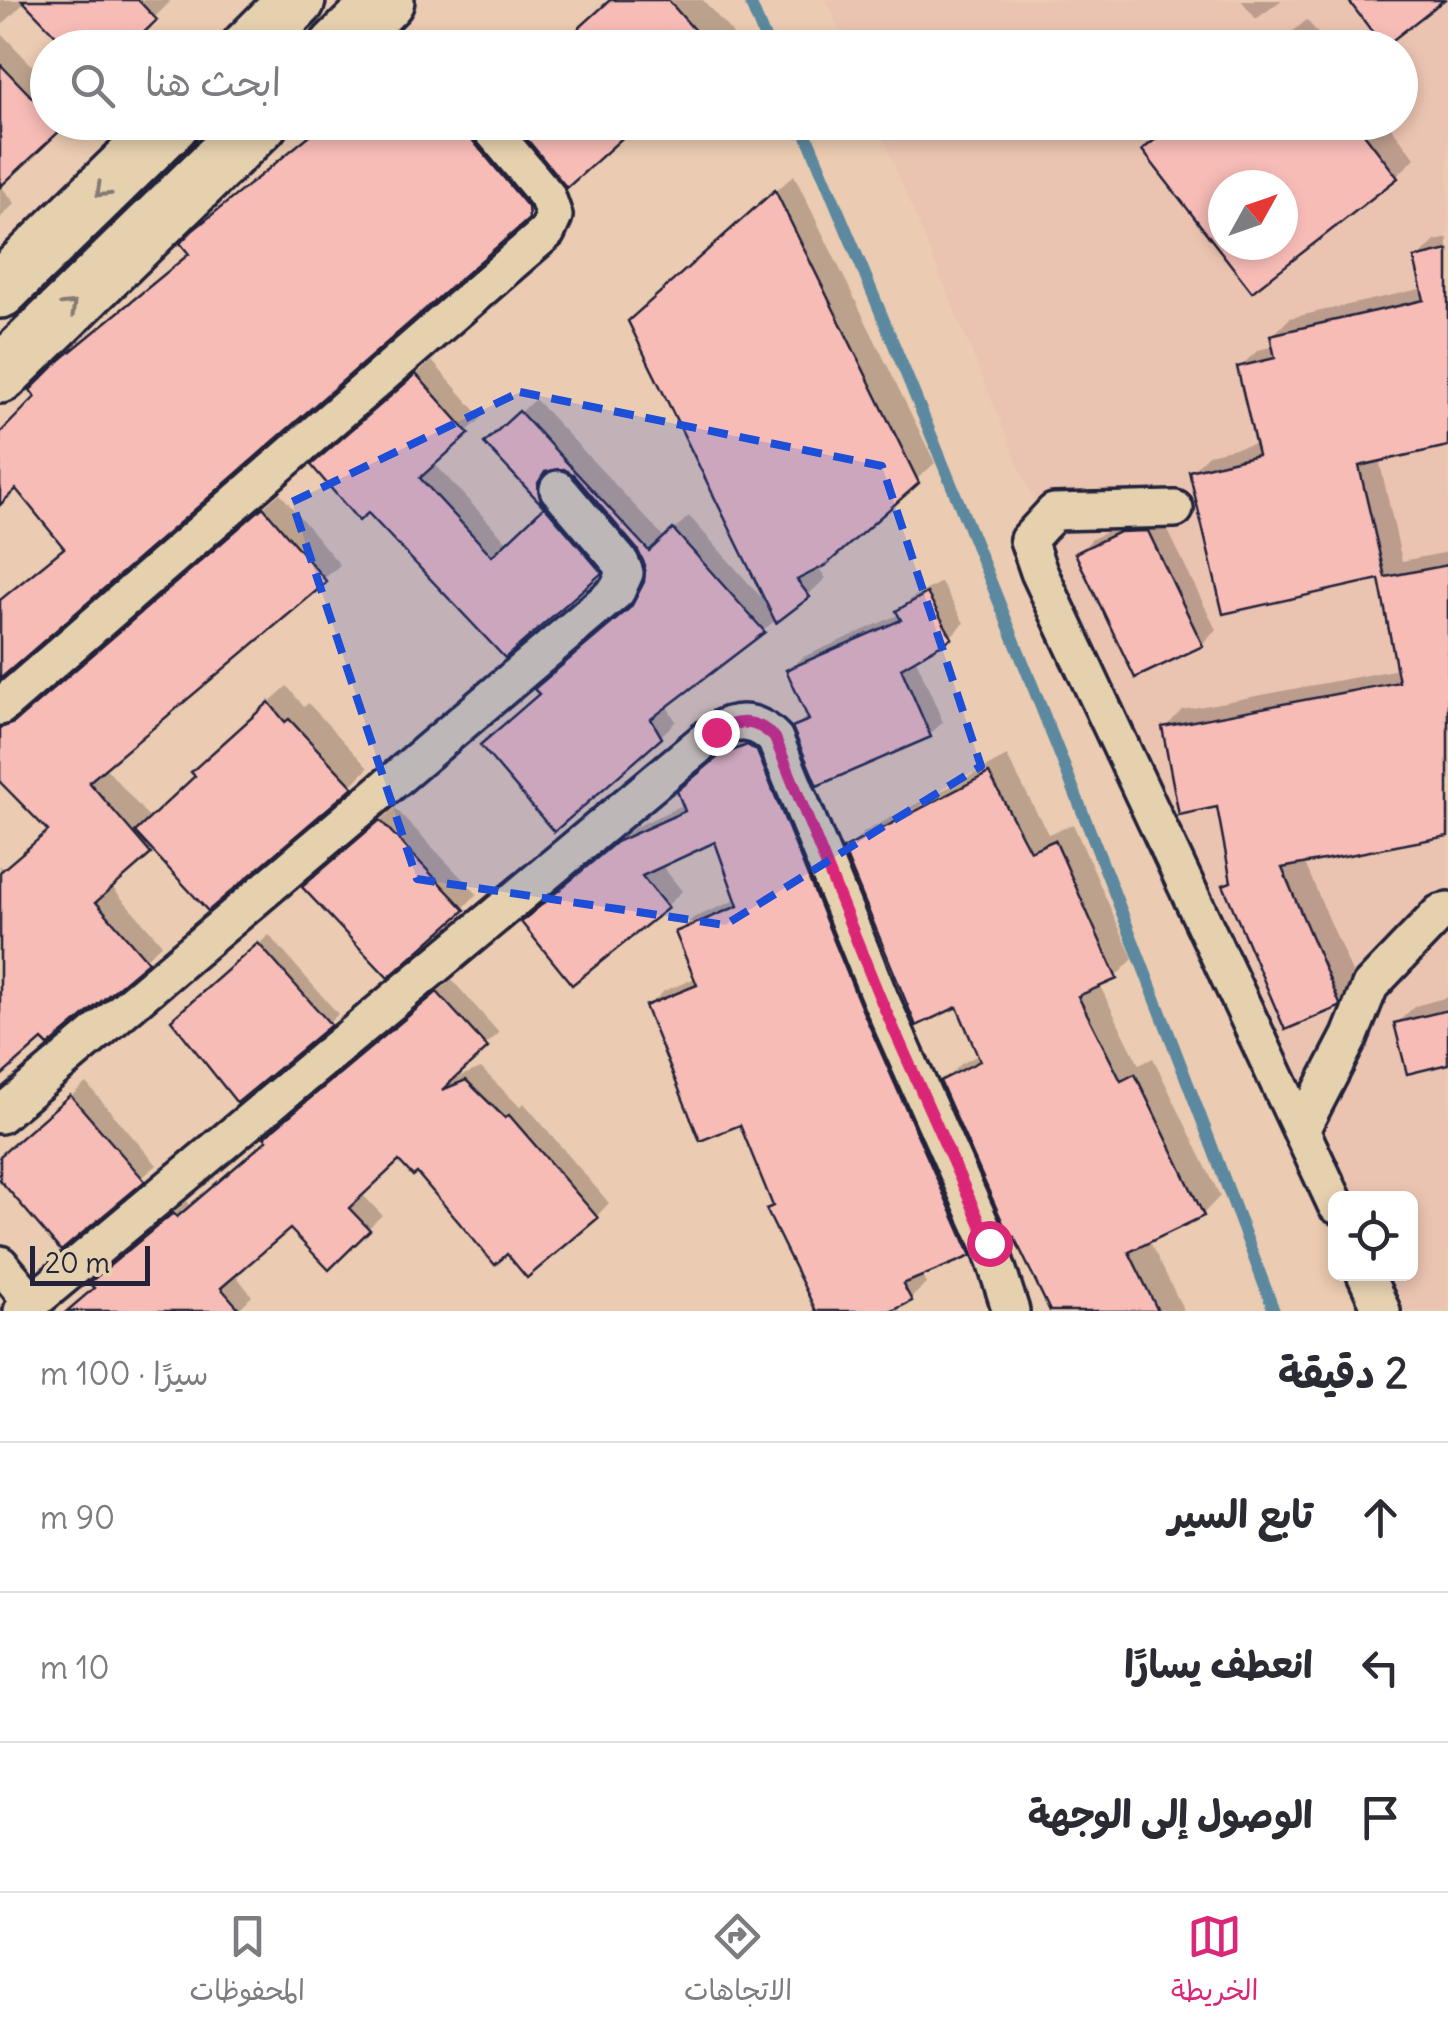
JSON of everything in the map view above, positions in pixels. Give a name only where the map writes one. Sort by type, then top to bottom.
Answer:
[{"type":"highway","points":[[266,30],[297,0]]},
{"type":"highway","points":[[355,30],[386,0]]},
{"type":"highway","points":[[0,290],[154,140]]},
{"type":"highway","points":[[0,375],[242,140]]},
{"type":"street","points":[[0,707],[547,232],[554,216],[548,196],[500,140]]},
{"type":"street","points":[[0,1115],[616,591],[626,574],[621,563],[558,489]]},
{"type":"street","points":[[1175,509],[1054,512],[1028,540],[1330,1191]]},
{"type":"street","points":[[0,1264],[26,1306],[716,732],[742,722],[760,726],[775,738],[880,998],[989,1243],[1010,1311]]},
{"type":"street","points":[[1302,1128],[1350,1036],[1370,986],[1440,914],[1448,911]]},
{"type":"street","points":[[1369,1281],[1382,1311]]},
{"type":"highlighted area","points":[[520,392],[882,466],[981,766],[725,925],[417,879],[292,502]]},
{"type":"shaded area","points":[[827,0],[1448,0],[1448,1311],[1370,1311],[1357,1281],[1418,1281],[1418,1191],[1328,1191],[1328,1211],[884,140],[1418,140],[1418,30],[839,30]]},
{"type":"building","points":[[22,0],[138,0],[157,20],[147,30],[51,30]]},
{"type":"building","points":[[610,0],[668,0],[694,30],[577,30]]},
{"type":"building","points":[[1348,0],[1444,0],[1406,30],[1371,30]]},
{"type":"building","points":[[0,64],[30,95],[30,140],[50,140],[0,187]]},
{"type":"building","points":[[304,140],[472,140],[528,207],[529,219],[0,679],[0,600],[64,548],[16,489],[0,505],[0,433],[35,397],[30,390],[60,360],[189,254],[180,243]]},
{"type":"building","points":[[528,140],[620,140],[567,188]]},
{"type":"building","points":[[1154,140],[1369,140],[1398,178],[1298,256],[1298,170],[1208,170],[1208,235],[1142,150]]},
{"type":"building","points":[[775,190],[919,483],[826,565],[797,580],[810,597],[776,623],[628,321]]},
{"type":"building","points":[[1448,250],[1448,446],[1359,466],[1385,577],[1448,565],[1448,836],[1282,868],[1340,1004],[1285,1030],[1223,885],[1231,882],[1217,807],[1179,815],[1162,727],[1399,682],[1379,579],[1223,614],[1189,471],[1258,455],[1237,367],[1275,358],[1270,335],[1424,300],[1414,258]]},
{"type":"building","points":[[1227,260],[1293,260],[1252,292]]},
{"type":"building","points":[[416,374],[469,434],[420,478],[492,556],[544,507],[484,443],[519,411],[649,551],[673,529],[765,632],[651,719],[662,738],[554,832],[480,745],[539,694],[534,689],[631,607],[644,582],[645,565],[637,549],[574,475],[564,469],[545,472],[538,483],[541,502],[602,573],[505,658],[368,513],[359,521],[311,465]]},
{"type":"building","points":[[263,507],[327,582],[89,782],[151,854],[96,902],[148,962],[48,1046],[42,1040],[0,1077],[0,872],[48,831],[0,782],[0,728],[14,723]]},
{"type":"building","points":[[1148,531],[1203,646],[1135,678],[1075,553],[1119,532]]},
{"type":"building","points":[[927,593],[952,638],[901,668],[931,737],[817,786],[792,727],[809,720],[786,670],[901,620],[896,611]]},
{"type":"building","points":[[269,702],[353,787],[208,911],[135,832],[195,776],[191,772]]},
{"type":"building","points":[[747,745],[757,751],[861,1007],[971,1256],[903,1284],[912,1301],[892,1311],[816,1311],[766,1209],[773,1206],[740,1125],[700,1141],[645,1006],[697,985],[675,932],[738,906],[715,842],[642,876],[668,908],[572,985],[521,922],[616,842],[685,811],[677,791],[719,756]]},
{"type":"building","points":[[989,773],[1030,851],[1055,840],[1117,979],[1078,996],[1121,1081],[1135,1074],[1204,1216],[1129,1252],[1158,1311],[1050,1311],[1014,1237],[1010,1239],[940,1081],[980,1061],[957,1007],[916,1026],[843,849]]},
{"type":"building","points":[[380,820],[465,910],[388,978],[302,887]]},
{"type":"building","points":[[258,943],[331,1025],[237,1103],[171,1020]]},
{"type":"building","points":[[437,992],[488,1048],[442,1090],[466,1080],[505,1118],[509,1115],[598,1218],[527,1278],[507,1254],[495,1265],[417,1173],[413,1176],[399,1161],[349,1208],[370,1230],[329,1270],[290,1229],[221,1288],[241,1311],[67,1311],[94,1288],[89,1283],[173,1213],[177,1217],[267,1140],[264,1137]]},
{"type":"building","points":[[1448,1010],[1448,1064],[1407,1074],[1394,1023]]},
{"type":"building","points":[[70,1095],[145,1181],[61,1251],[0,1180],[0,1156]]},
{"type":"waterway","points":[[749,0],[762,30]]},
{"type":"waterway","points":[[809,140],[1044,714],[1274,1311]]},
{"type":"route","points":[[716,732],[733,723],[752,723],[775,738],[880,998],[989,1243]]}]
